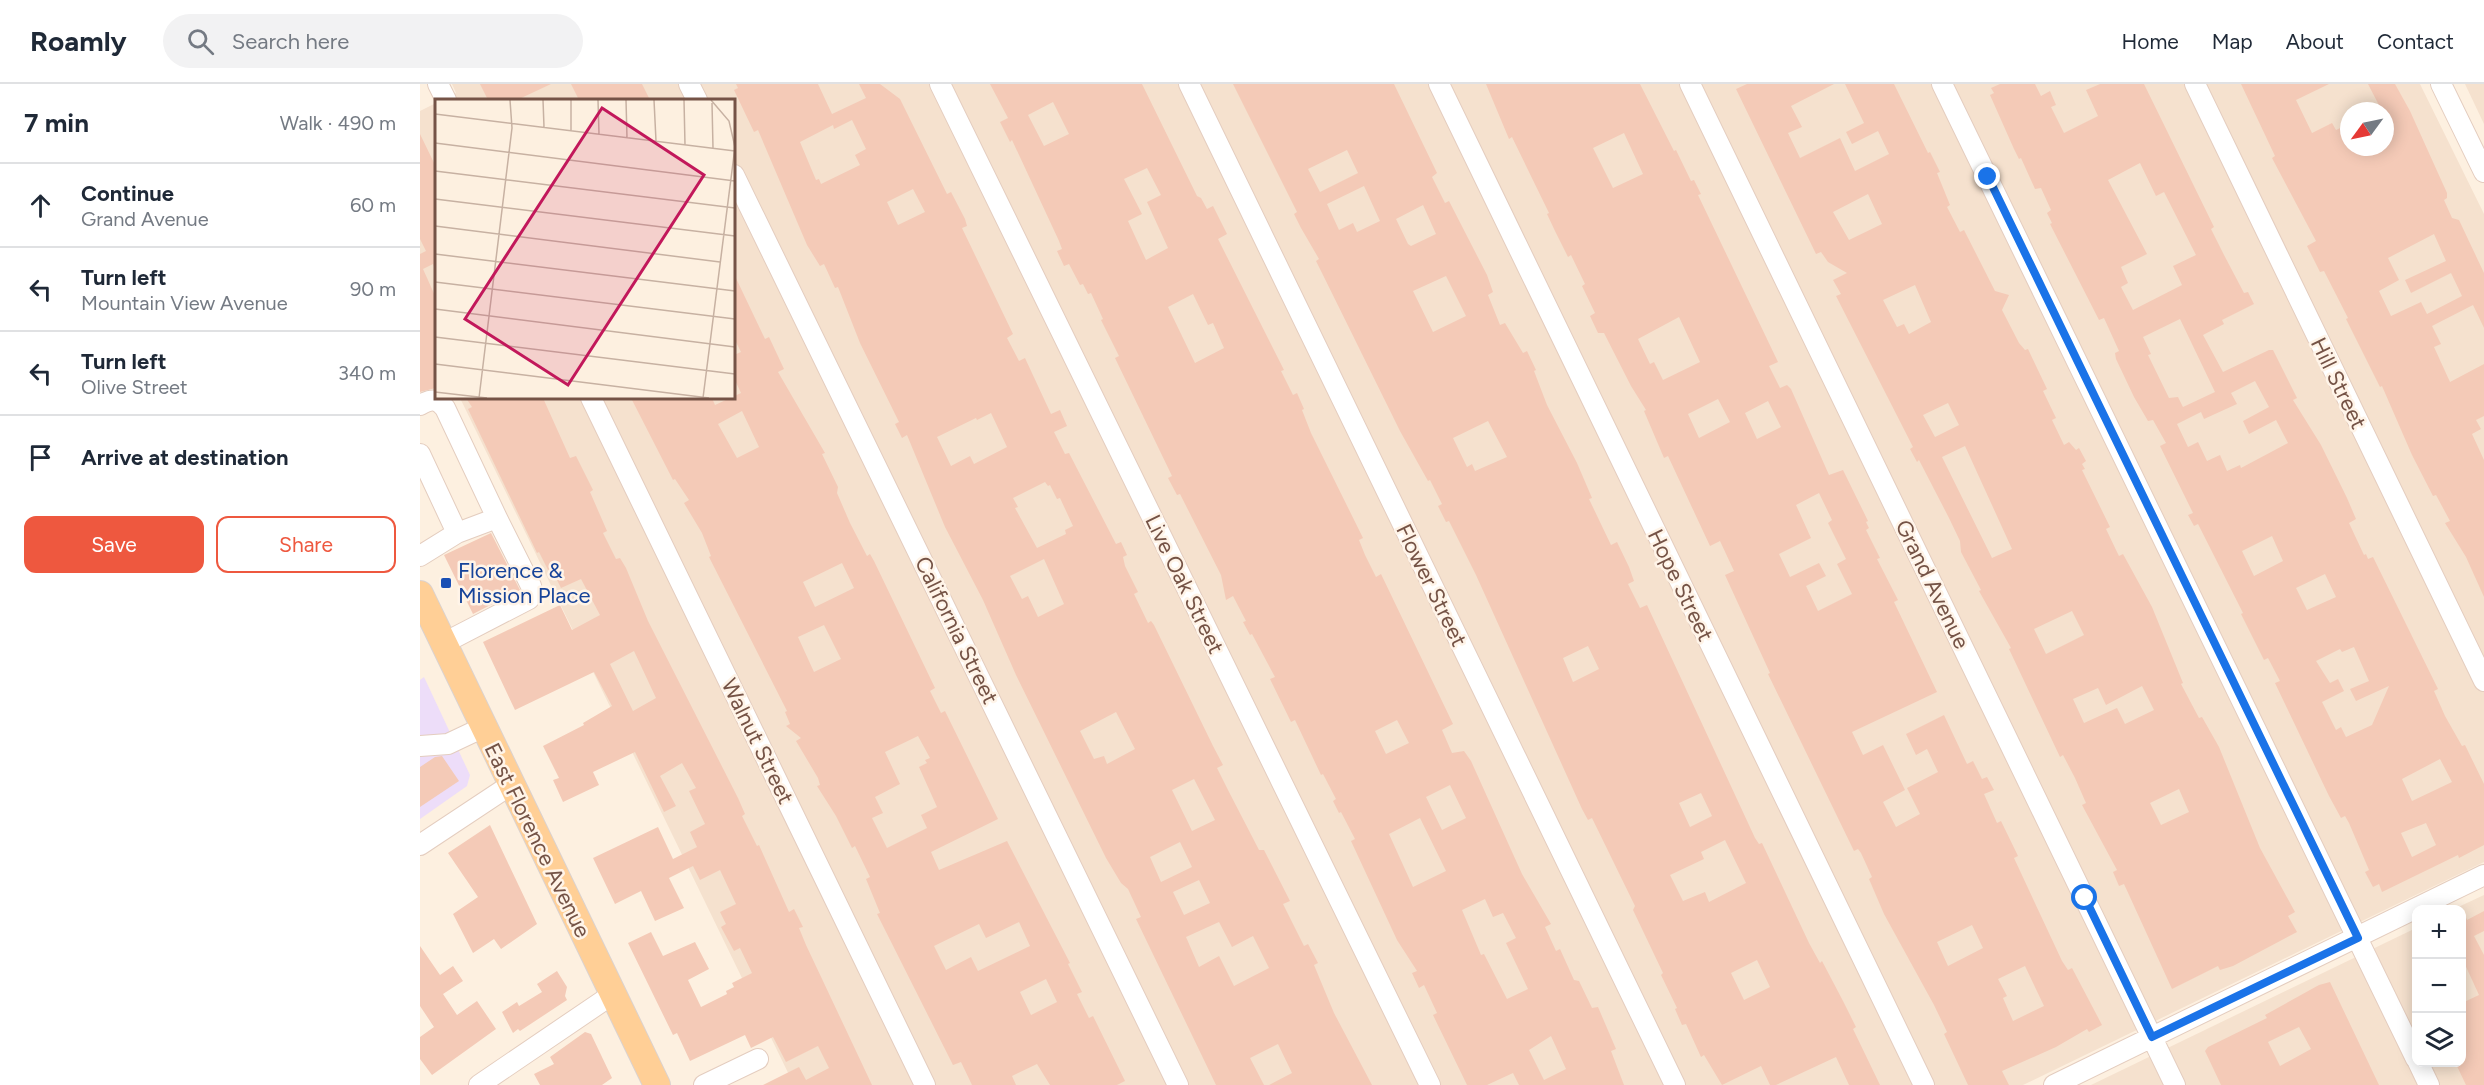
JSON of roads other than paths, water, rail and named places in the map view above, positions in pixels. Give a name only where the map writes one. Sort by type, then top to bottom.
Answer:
[{"type":"main road","name":"East Florence Avenue","points":[[420,594],[657,1085]]},
{"type":"street","points":[[438,84],[446,99]]},
{"type":"street","points":[[689,84],[696,99]]},
{"type":"street","name":"Live Oak Street","points":[[940,84],[1430,1085]]},
{"type":"street","name":"Flower Street","points":[[1189,84],[1675,1085]]},
{"type":"street","name":"Hope Street","points":[[1439,84],[1924,1085]]},
{"type":"street","name":"Grand Avenue","points":[[1690,84],[2175,1085]]},
{"type":"street","points":[[1942,84],[2412,1051]]},
{"type":"street","name":"Hill Street","points":[[2195,84],[2484,681]]},
{"type":"street","points":[[2441,84],[2484,172]]},
{"type":"street","name":"California Street","points":[[735,177],[1178,1085]]},
{"type":"street","points":[[420,405],[431,399],[439,401],[445,408],[533,594],[529,599],[444,643]]},
{"type":"street","name":"Walnut Street","points":[[591,399],[925,1085]]},
{"type":"street","points":[[420,454],[457,533]]},
{"type":"street","points":[[420,556],[457,533],[497,518]]},
{"type":"street","points":[[420,746],[448,744],[484,727]]},
{"type":"street","points":[[420,845],[512,784]]},
{"type":"street","points":[[2054,1085],[2484,875]]},
{"type":"street","points":[[479,1085],[613,994]]},
{"type":"street","points":[[704,1085],[758,1059]]},
{"type":"street","points":[[2420,1067],[2429,1085]]},
{"type":"place","name":"Florence & Mission Place","points":[[446,583]]}]
